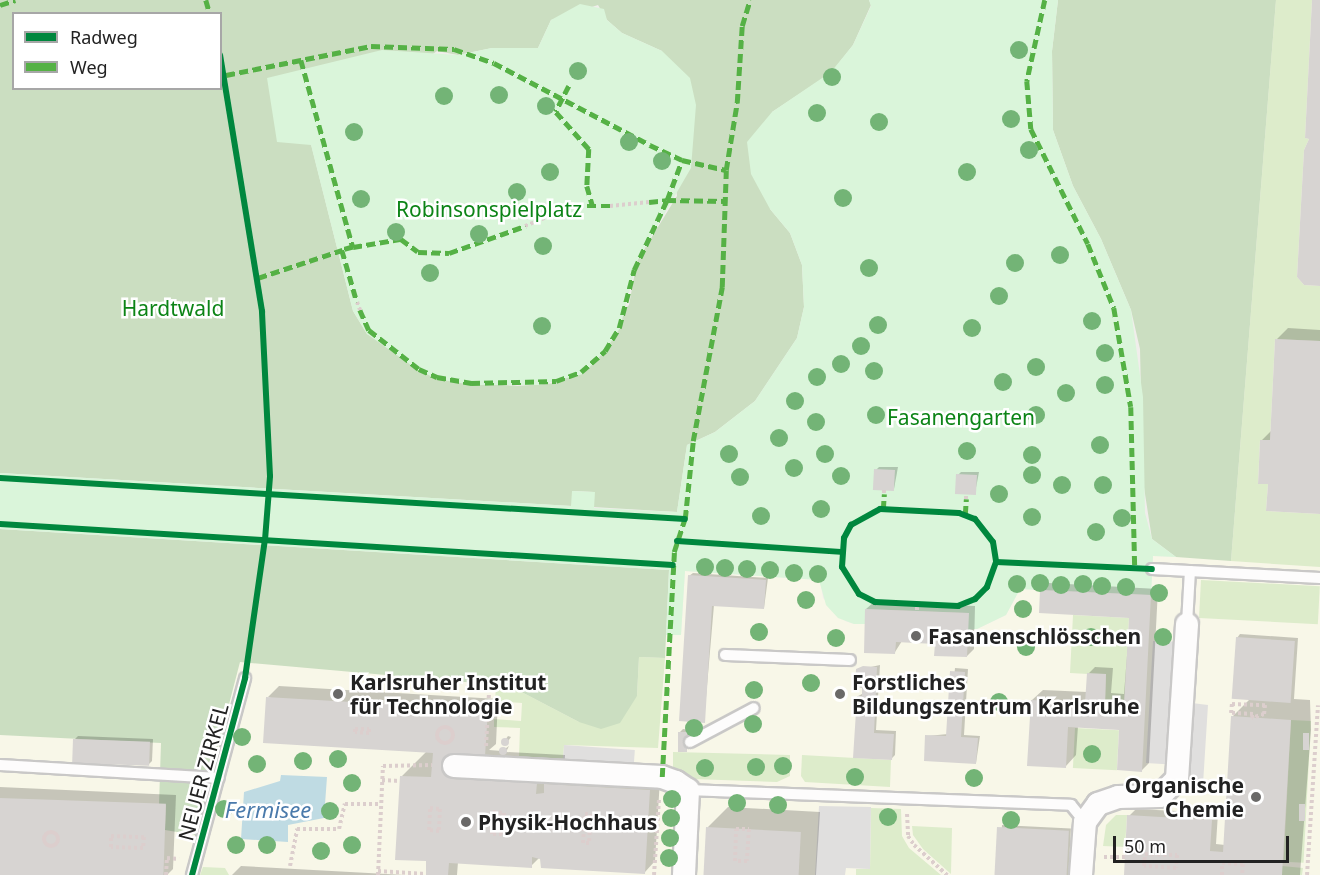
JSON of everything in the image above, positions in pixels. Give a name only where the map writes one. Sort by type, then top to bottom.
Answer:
[{"type":"street","points":[[1081,875],[1085,822],[1098,804],[1107,798],[1152,798],[1167,792],[1175,783],[1187,624]]},
{"type":"street","points":[[443,765],[662,777],[688,790],[684,875]]},
{"type":"lane","points":[[1152,569],[1320,578]]},
{"type":"lane","points":[[1187,624],[1190,572]]},
{"type":"lane","points":[[725,655],[850,660]]},
{"type":"lane","name":"NEUER ZIRKEL","points":[[192,875],[245,678]]},
{"type":"lane","points":[[690,742],[754,708]]},
{"type":"lane","points":[[0,765],[219,778]]},
{"type":"lane","points":[[688,790],[1071,805],[1085,822]]},
{"type":"path","points":[[610,206],[650,202]]},
{"type":"path","points":[[525,226],[574,206]]},
{"type":"path","points":[[357,302],[360,310]]},
{"type":"path","points":[[916,610],[917,604]]},
{"type":"path","points":[[485,767],[489,693]]},
{"type":"path","points":[[1232,704],[1264,705],[1261,718],[1252,718],[1253,714],[1232,713],[1232,704]]},
{"type":"path","points":[[1307,875],[1318,705]]},
{"type":"path","points":[[440,726],[451,727],[450,744],[438,743],[440,726]]},
{"type":"path","points":[[426,874],[378,873],[383,766],[443,765]]},
{"type":"path","points":[[654,875],[662,777]]},
{"type":"path","points":[[382,780],[400,781]]},
{"type":"path","points":[[908,798],[908,836],[947,875]]},
{"type":"path","points":[[290,866],[297,829],[339,829],[345,804],[381,804]]},
{"type":"path","points":[[430,808],[440,809],[439,831],[429,830],[430,808]]},
{"type":"path","points":[[493,812],[504,813],[502,834],[492,834],[493,812]]},
{"type":"path","points":[[585,814],[591,814],[589,843],[583,843],[585,814]]},
{"type":"path","points":[[736,829],[749,829],[747,861],[735,861],[736,829]]},
{"type":"path","points":[[45,832],[57,833],[57,844],[45,844],[45,832]]},
{"type":"path","points":[[111,836],[144,837],[143,848],[111,847],[111,836]]},
{"type":"path","points":[[1145,854],[1177,855],[1176,868],[1144,866],[1145,854]]},
{"type":"path","points":[[1107,857],[1125,857]]},
{"type":"path","points":[[1222,875],[1222,862],[1243,864],[1242,875]]},
{"type":"shaded area","points":[[1233,0],[1320,0],[1320,875],[0,875],[0,607],[681,635],[685,571],[820,580],[823,598],[845,621],[854,624],[865,624],[865,609],[917,610],[969,613],[968,629],[977,629],[1006,615],[1020,589],[1151,595],[1153,556],[1187,557]]},
{"type":"shaded area","points":[[1153,641],[1194,642],[1192,703],[1208,705],[1203,784],[1175,783],[1179,765],[1146,763]]},
{"type":"shaded area","points":[[564,745],[635,750],[633,777],[562,772]]},
{"type":"shaded area","points":[[819,806],[871,807],[870,869],[846,868],[845,875],[815,875]]},
{"type":"green space","name":"Hardtwald","points":[[0,0],[869,0],[871,5],[853,45],[831,73],[772,112],[770,209],[790,233],[802,265],[804,307],[797,338],[755,401],[715,432],[687,445],[677,512],[593,507],[594,492],[573,491],[572,506],[0,473]],"holes":[[[598,5],[607,20],[622,33],[662,51],[677,196],[637,261],[629,305],[558,383],[517,386],[454,382],[367,334],[353,311],[311,144],[437,51],[458,55],[492,48],[538,48],[551,20]]]},
{"type":"green space","name":"Fasanengarten","points":[[869,0],[1058,0],[1052,51],[1053,130],[1073,186],[1101,239],[1131,310],[1143,397],[1145,513],[1152,539],[1176,557],[1153,556],[1151,595],[1020,589],[1006,615],[977,629],[968,630],[968,613],[865,609],[865,624],[854,624],[838,618],[826,605],[819,580],[685,571],[681,635],[666,635],[669,570],[0,529],[0,473],[571,506],[572,491],[595,492],[594,508],[677,512],[687,445],[715,432],[755,401],[797,338],[804,307],[802,265],[790,233],[770,209],[751,174],[747,142],[772,112],[831,72],[853,45],[871,6]]},
{"type":"green space","points":[[1058,0],[1276,0],[1231,561],[1176,557],[1152,539],[1143,481],[1140,349],[1131,310],[1101,239],[1073,186],[1053,130],[1052,51]]},
{"type":"green space","points":[[1276,0],[1312,0],[1305,138],[1309,139],[1304,150],[1297,277],[1304,285],[1320,286],[1320,341],[1275,339],[1270,440],[1260,440],[1258,483],[1268,484],[1266,511],[1320,514],[1320,567],[1231,561]]},
{"type":"green space","name":"Robinsonspielplatz","points":[[580,4],[604,9],[607,20],[622,33],[662,51],[690,78],[696,105],[691,168],[637,261],[620,328],[605,351],[583,374],[539,385],[472,385],[437,379],[418,370],[367,334],[353,311],[311,145],[277,142],[267,78],[382,50],[458,55],[492,48],[538,48],[551,20]]},
{"type":"green space","points":[[0,529],[669,570],[665,658],[639,657],[637,696],[620,723],[601,729],[579,722],[510,686],[240,662],[195,835],[165,830],[166,805],[159,805],[161,743],[0,735]]},
{"type":"green space","points":[[1201,580],[1320,586],[1318,624],[1199,618]]},
{"type":"green space","points":[[1073,615],[1129,618],[1124,705],[1105,704],[1106,675],[1070,673]]},
{"type":"green space","points":[[639,657],[665,658],[658,748],[564,745],[563,760],[519,757],[520,728],[494,727],[494,719],[521,721],[522,703],[495,701],[496,685],[510,686],[579,722],[637,696]]},
{"type":"green space","points":[[1291,720],[1311,721],[1304,863],[1284,862]]},
{"type":"green space","points":[[1075,728],[1119,730],[1117,770],[1073,768]]},
{"type":"green space","points":[[673,752],[790,755],[790,776],[777,782],[693,779],[673,768]]},
{"type":"green space","points":[[802,755],[891,760],[890,787],[805,782],[801,776]]},
{"type":"green space","points":[[871,808],[901,809],[902,836],[909,848],[941,875],[856,875],[856,869],[870,869]]},
{"type":"green space","points":[[1116,815],[1127,815],[1125,847],[1103,846],[1106,825]]},
{"type":"green space","points":[[912,826],[952,828],[951,874],[923,849],[913,835]]},
{"type":"green space","points":[[1282,866],[1303,868],[1302,875],[1282,875]]},
{"type":"green space","points":[[203,867],[225,868],[229,875],[200,875]]},
{"type":"water","name":"Fermisee","points":[[281,775],[327,777],[324,818],[288,825],[288,842],[241,839],[244,792],[280,781]]},
{"type":"building","points":[[1312,0],[1320,0],[1320,286],[1304,285],[1297,277],[1304,150],[1309,139],[1305,138]]},
{"type":"building","points":[[1275,339],[1320,341],[1320,514],[1266,511],[1268,484],[1258,484],[1260,440],[1270,440]]},
{"type":"building","points":[[874,469],[895,470],[894,491],[873,490]]},
{"type":"building","points":[[956,474],[977,475],[976,495],[955,494]]},
{"type":"building","points":[[688,575],[766,580],[764,609],[712,606],[705,723],[679,721]]},
{"type":"building","points":[[1040,590],[1151,595],[1142,772],[1117,770],[1119,730],[1068,727],[1066,768],[1027,766],[1031,700],[1085,703],[1087,673],[1106,674],[1105,704],[1124,705],[1129,618],[1039,613]]},
{"type":"building","name":"Fasanenschlösschen","points":[[865,609],[969,613],[967,657],[934,656],[935,644],[896,642],[895,654],[864,653]]},
{"type":"building","points":[[1236,637],[1295,641],[1291,703],[1232,699]]},
{"type":"building","points":[[863,666],[877,667],[874,733],[894,734],[892,760],[853,758],[857,696],[862,696],[862,688],[855,687],[856,669]]},
{"type":"building","points":[[950,671],[965,672],[961,737],[978,738],[976,764],[924,761],[925,735],[946,736]]},
{"type":"building","points":[[266,697],[488,710],[485,756],[455,754],[453,779],[537,783],[536,794],[544,793],[544,784],[650,790],[645,874],[541,868],[540,859],[532,857],[532,868],[449,863],[448,875],[426,875],[426,861],[395,860],[400,776],[431,777],[433,753],[263,743]]},
{"type":"building","name":"Organische Chemie","points":[[1231,716],[1291,720],[1282,875],[1124,875],[1127,815],[1212,820],[1210,851],[1223,852]]},
{"type":"building","points":[[678,732],[687,732],[687,752],[678,752]]},
{"type":"building","points":[[1303,733],[1309,733],[1309,750],[1303,750]]},
{"type":"building","points":[[505,738],[509,742],[505,746],[501,742]]},
{"type":"building","points":[[73,739],[150,742],[149,766],[72,763]]},
{"type":"building","points":[[503,747],[507,751],[503,755],[499,751]]},
{"type":"building","points":[[0,798],[166,804],[163,875],[0,875]]},
{"type":"building","points":[[1299,804],[1305,804],[1305,821],[1299,821]]},
{"type":"building","points":[[706,827],[801,832],[799,875],[703,875]]},
{"type":"building","points":[[997,827],[1069,831],[1067,875],[994,875]]},
{"type":"marked path","points":[[0,5],[15,0]]},
{"type":"marked path","points":[[206,0],[209,12]]},
{"type":"marked path","points":[[662,777],[674,552],[685,519],[693,441],[722,287],[726,170],[737,103],[742,26],[750,0]]},
{"type":"marked path","points":[[1045,0],[1027,81],[1031,129],[1088,244],[1114,308],[1131,407],[1135,568]]},
{"type":"marked path","points":[[226,75],[371,46],[454,49],[494,63],[682,160],[726,170]]},
{"type":"marked path","points":[[301,60],[353,247],[342,250]]},
{"type":"marked path","points":[[569,86],[556,112],[589,149],[587,186],[592,204]]},
{"type":"marked path","points":[[649,202],[667,200],[682,160]]},
{"type":"marked path","points":[[360,310],[369,330],[419,369],[437,377],[471,383],[556,381],[581,372],[605,351],[619,328],[634,270],[667,200],[725,201]]},
{"type":"marked path","points":[[574,206],[610,206]]},
{"type":"marked path","points":[[353,247],[401,239],[418,252],[449,253],[525,226]]},
{"type":"marked path","points":[[258,278],[342,250],[357,302]]},
{"type":"marked path","points":[[883,510],[884,494]]},
{"type":"marked path","points":[[965,515],[966,499]]},
{"type":"cycle path","points":[[192,875],[245,678],[265,540],[270,476],[262,311],[222,67]]},
{"type":"cycle path","points":[[0,478],[685,519]]},
{"type":"cycle path","points":[[880,509],[959,513],[975,519],[993,542],[996,562],[987,587],[975,599],[958,606],[875,602],[859,594],[842,567],[844,538],[851,525],[880,509]]},
{"type":"cycle path","points":[[0,524],[673,565]]},
{"type":"cycle path","points":[[677,541],[841,552]]},
{"type":"cycle path","points":[[996,562],[1152,569]]},
{"type":"place","name":"Fasanenschlösschen","points":[[916,636]]},
{"type":"place","name":"Karlsruher Institut für Technologie","points":[[338,694]]},
{"type":"place","name":"Forstliches Bildungszentrum Karlsruhe","points":[[840,694]]},
{"type":"place","name":"Organische Chemie","points":[[1256,797]]},
{"type":"place","name":"Physik-Hochhaus","points":[[466,822]]}]
